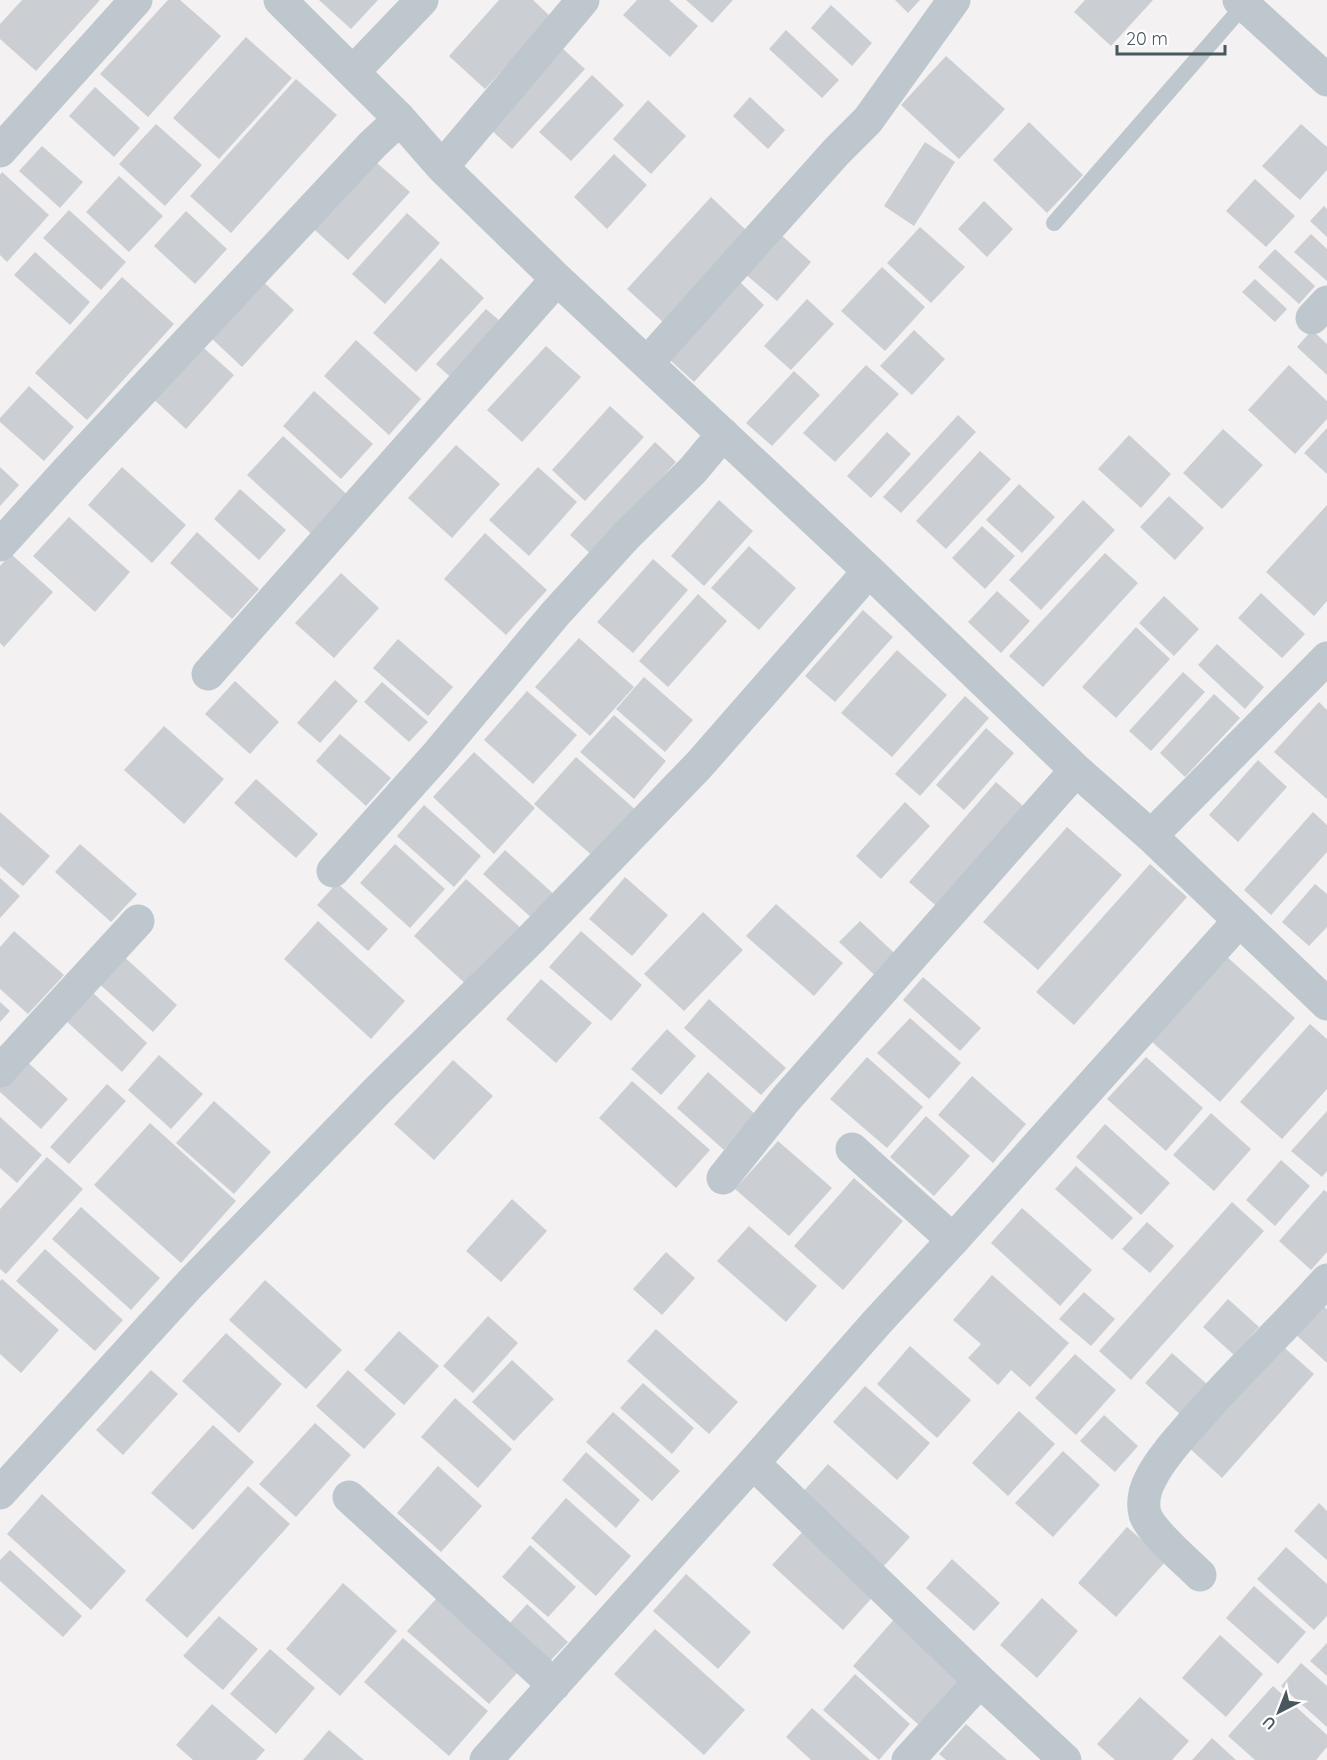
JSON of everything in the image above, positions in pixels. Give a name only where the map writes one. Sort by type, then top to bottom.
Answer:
[{"type":"street","points":[[0,151],[136,0]]},
{"type":"street","points":[[280,0],[400,119],[442,167],[557,279],[869,571],[1076,770],[1151,836],[1239,921],[1322,989]]},
{"type":"street","points":[[353,72],[422,0]]},
{"type":"street","points":[[442,167],[583,0]]},
{"type":"street","points":[[648,362],[837,151],[868,120],[954,0]]},
{"type":"street","points":[[1244,2],[1327,80]]},
{"type":"street","points":[[0,545],[349,170],[400,119]]},
{"type":"street","points":[[208,674],[557,279]]},
{"type":"street","points":[[333,871],[435,757],[555,614],[627,535],[693,470],[723,434]]},
{"type":"street","points":[[0,1493],[190,1284],[379,1089],[531,939],[699,765],[869,571]]},
{"type":"street","points":[[1151,836],[1327,658]]},
{"type":"street","points":[[723,1178],[786,1099],[1076,770]]},
{"type":"street","points":[[0,1071],[138,921]]},
{"type":"street","points":[[486,1760],[899,1297],[953,1240],[1239,921]]},
{"type":"street","points":[[852,1149],[953,1240]]},
{"type":"street","points":[[1200,1575],[1150,1525],[1145,1513],[1144,1498],[1147,1487],[1155,1471],[1181,1436],[1327,1280]]},
{"type":"street","points":[[753,1463],[1065,1760]]},
{"type":"street","points":[[349,1497],[554,1685]]},
{"type":"street","points":[[908,1760],[980,1681]]},
{"type":"lane","points":[[1054,223],[1244,2]]},
{"type":"building","points":[[22,0],[100,0],[36,71],[0,39],[0,24]]},
{"type":"building","points":[[168,0],[180,0],[221,36],[148,117],[100,74]]},
{"type":"building","points":[[319,0],[378,0],[351,29]]},
{"type":"building","points":[[499,0],[533,0],[551,17],[485,89],[449,56]]},
{"type":"building","points":[[637,0],[669,0],[698,26],[670,57],[623,15]]},
{"type":"building","points":[[686,0],[733,0],[712,23]]},
{"type":"building","points":[[895,0],[920,0],[908,13]]},
{"type":"building","points":[[1085,0],[1153,0],[1111,46],[1074,12]]},
{"type":"building","points":[[831,5],[872,43],[852,66],[811,28]]},
{"type":"building","points":[[786,30],[839,80],[822,98],[769,49]]},
{"type":"building","points":[[246,37],[292,78],[219,159],[173,118]]},
{"type":"building","points":[[561,47],[585,69],[512,149],[488,127]]},
{"type":"building","points":[[946,56],[1005,109],[959,159],[901,105]]},
{"type":"building","points":[[592,75],[624,105],[571,161],[539,132]]},
{"type":"building","points":[[296,79],[337,115],[231,233],[190,196]]},
{"type":"building","points":[[95,87],[140,128],[114,157],[69,116]]},
{"type":"building","points":[[750,97],[785,130],[768,149],[733,116]]},
{"type":"building","points":[[648,100],[686,136],[651,174],[613,139]]},
{"type":"building","points":[[1029,122],[1083,175],[1047,213],[993,160]]},
{"type":"building","points":[[156,124],[202,165],[165,206],[119,164]]},
{"type":"building","points":[[1301,124],[1327,147],[1327,170],[1300,200],[1262,166]]},
{"type":"building","points":[[925,142],[955,162],[914,226],[884,206]]},
{"type":"building","points":[[42,146],[83,182],[60,208],[19,171]]},
{"type":"building","points":[[614,154],[647,185],[607,229],[574,197]]},
{"type":"building","points":[[368,155],[410,192],[348,260],[307,223]]},
{"type":"building","points":[[2,172],[49,215],[7,262],[0,255],[0,175]]},
{"type":"building","points":[[119,176],[163,216],[129,252],[86,212]]},
{"type":"building","points":[[1255,179],[1295,216],[1266,247],[1226,211]]},
{"type":"building","points":[[711,197],[747,231],[663,322],[627,289]]},
{"type":"building","points":[[984,201],[1013,229],[987,257],[958,229]]},
{"type":"building","points":[[1324,206],[1327,209],[1327,237],[1310,221]]},
{"type":"building","points":[[69,210],[126,262],[101,290],[43,238]]},
{"type":"building","points":[[186,211],[227,249],[195,284],[154,246]]},
{"type":"building","points":[[407,213],[440,243],[385,304],[352,274]]},
{"type":"building","points":[[920,227],[965,267],[931,303],[887,263]]},
{"type":"building","points":[[779,233],[811,262],[777,301],[744,273]]},
{"type":"building","points":[[1311,234],[1327,249],[1327,281],[1294,252]]},
{"type":"building","points":[[1275,249],[1315,286],[1299,304],[1258,267]]},
{"type":"building","points":[[35,252],[90,302],[70,325],[14,275]]},
{"type":"building","points":[[441,258],[484,298],[416,372],[373,333]]},
{"type":"building","points":[[882,267],[925,307],[885,351],[841,311]]},
{"type":"building","points":[[122,277],[174,324],[87,420],[35,373]]},
{"type":"building","points":[[258,277],[294,310],[242,367],[207,334]]},
{"type":"building","points":[[1255,279],[1287,309],[1275,322],[1242,292]]},
{"type":"building","points":[[740,282],[764,305],[694,382],[669,359]]},
{"type":"building","points":[[807,299],[834,324],[791,370],[764,346]]},
{"type":"building","points":[[486,309],[508,328],[458,384],[436,364]]},
{"type":"building","points":[[914,330],[945,359],[912,395],[880,366]]},
{"type":"building","points":[[1312,330],[1327,344],[1327,375],[1297,347]]},
{"type":"building","points":[[356,340],[421,399],[389,435],[324,376]]},
{"type":"building","points":[[197,342],[234,375],[186,429],[149,395]]},
{"type":"building","points":[[546,346],[581,377],[522,442],[487,410]]},
{"type":"building","points":[[866,365],[899,394],[835,462],[803,433]]},
{"type":"building","points":[[1289,365],[1327,401],[1327,419],[1295,454],[1248,410]]},
{"type":"building","points":[[794,371],[820,395],[772,446],[746,423]]},
{"type":"building","points":[[29,386],[74,427],[44,461],[0,422],[0,418]]},
{"type":"building","points":[[314,391],[373,444],[341,479],[283,426]]},
{"type":"building","points":[[610,406],[644,437],[585,501],[552,470]]},
{"type":"building","points":[[958,415],[976,432],[901,513],[883,497]]},
{"type":"building","points":[[1327,428],[1327,474],[1304,453]]},
{"type":"building","points":[[1223,429],[1263,465],[1222,509],[1183,473]]},
{"type":"building","points":[[887,432],[911,454],[871,498],[847,476]]},
{"type":"building","points":[[1129,435],[1171,474],[1141,508],[1098,469]]},
{"type":"building","points":[[283,436],[353,500],[317,539],[247,475]]},
{"type":"building","points":[[655,442],[676,462],[592,555],[570,535]]},
{"type":"building","points":[[456,445],[500,484],[452,538],[408,498]]},
{"type":"building","points":[[980,451],[1011,479],[946,549],[916,521]]},
{"type":"building","points":[[0,467],[19,485],[0,506]]},
{"type":"building","points":[[122,467],[186,525],[152,563],[88,505]]},
{"type":"building","points":[[538,467],[577,502],[529,556],[489,520]]},
{"type":"building","points":[[1019,484],[1055,517],[1022,553],[986,520]]},
{"type":"building","points":[[240,489],[286,530],[259,560],[214,519]]},
{"type":"building","points":[[1169,496],[1204,528],[1175,560],[1140,527]]},
{"type":"building","points":[[719,500],[753,531],[704,586],[671,556]]},
{"type":"building","points":[[1083,500],[1115,530],[1041,610],[1009,580]]},
{"type":"building","points":[[1327,505],[1327,601],[1314,616],[1266,572]]},
{"type":"building","points":[[69,517],[130,572],[95,612],[33,556]]},
{"type":"building","points":[[982,526],[1015,556],[985,589],[952,558]]},
{"type":"building","points":[[197,532],[259,589],[232,619],[170,563]]},
{"type":"building","points":[[485,533],[547,590],[506,635],[444,579]]},
{"type":"building","points":[[749,546],[796,588],[759,630],[711,588]]},
{"type":"building","points":[[1105,553],[1138,583],[1043,687],[1009,656]]},
{"type":"building","points":[[11,554],[53,592],[4,647],[0,643],[0,566]]},
{"type":"building","points":[[653,559],[688,590],[633,653],[597,622]]},
{"type":"building","points":[[341,573],[379,608],[334,658],[295,623]]},
{"type":"building","points":[[997,591],[1030,621],[1001,653],[968,622]]},
{"type":"building","points":[[1261,593],[1305,634],[1282,658],[1238,618]]},
{"type":"building","points":[[698,594],[727,621],[668,687],[639,661]]},
{"type":"building","points":[[1164,596],[1199,629],[1174,656],[1139,623]]},
{"type":"building","points":[[863,610],[893,637],[835,702],[805,676]]},
{"type":"building","points":[[1136,627],[1170,659],[1116,718],[1082,687]]},
{"type":"building","points":[[579,638],[634,687],[590,736],[535,687]]},
{"type":"building","points":[[398,639],[453,687],[428,716],[373,668]]},
{"type":"building","points":[[1217,644],[1264,687],[1245,709],[1198,665]]},
{"type":"building","points":[[897,650],[947,695],[892,757],[841,713]]},
{"type":"building","points":[[1183,672],[1205,692],[1151,751],[1129,731]]},
{"type":"building","points":[[644,677],[693,720],[665,752],[616,709]]},
{"type":"building","points":[[335,680],[358,701],[320,743],[297,723]]},
{"type":"building","points":[[235,681],[279,722],[250,754],[205,714]]},
{"type":"building","points":[[382,682],[428,722],[409,742],[364,702]]},
{"type":"building","points":[[527,691],[577,735],[533,784],[484,740]]},
{"type":"building","points":[[1214,694],[1240,718],[1185,777],[1160,753]]},
{"type":"building","points":[[965,696],[989,718],[920,796],[895,774]]},
{"type":"building","points":[[1319,702],[1327,710],[1327,799],[1274,752]]},
{"type":"building","points":[[614,715],[666,761],[634,799],[580,752]]},
{"type":"building","points":[[164,726],[224,779],[184,824],[124,770]]},
{"type":"building","points":[[986,728],[1014,753],[964,810],[936,785]]},
{"type":"building","points":[[340,734],[391,778],[366,806],[316,761]]},
{"type":"building","points":[[474,752],[535,808],[494,854],[433,797]]},
{"type":"building","points":[[576,757],[638,812],[596,859],[534,804]]},
{"type":"building","points":[[1258,760],[1287,787],[1238,842],[1209,815]]},
{"type":"building","points":[[256,779],[318,834],[296,858],[234,803]]},
{"type":"building","points":[[996,782],[1030,812],[942,911],[909,882]]},
{"type":"building","points":[[905,802],[930,826],[881,879],[856,856]]},
{"type":"building","points":[[424,805],[481,856],[454,887],[397,836]]},
{"type":"building","points":[[0,812],[50,856],[23,886],[0,866]]},
{"type":"building","points":[[1313,812],[1327,825],[1327,852],[1271,915],[1244,890]]},
{"type":"building","points":[[1067,827],[1122,875],[1038,970],[983,922]]},
{"type":"building","points":[[80,844],[137,894],[111,922],[55,872]]},
{"type":"building","points":[[395,844],[445,889],[410,928],[360,883]]},
{"type":"building","points":[[505,850],[557,897],[535,921],[483,874]]},
{"type":"building","points":[[1150,864],[1187,897],[1074,1025],[1036,992]]},
{"type":"building","points":[[625,877],[668,915],[632,956],[589,919]]},
{"type":"building","points":[[0,878],[20,896],[0,918]]},
{"type":"building","points":[[466,879],[523,930],[470,988],[414,936]]},
{"type":"building","points":[[337,883],[388,929],[368,951],[317,905]]},
{"type":"building","points":[[1315,884],[1327,894],[1327,927],[1309,946],[1282,922]]},
{"type":"building","points":[[776,904],[843,963],[814,996],[746,936]]},
{"type":"building","points":[[703,912],[743,950],[684,1011],[644,974]]},
{"type":"building","points":[[318,921],[405,1001],[371,1039],[284,959]]},
{"type":"building","points":[[860,921],[902,960],[882,982],[839,942]]},
{"type":"building","points":[[14,931],[64,975],[28,1014],[0,989],[0,947]]},
{"type":"building","points":[[581,931],[642,985],[611,1021],[549,967]]},
{"type":"building","points":[[121,954],[177,1005],[153,1032],[96,981]]},
{"type":"building","points":[[1226,956],[1295,1018],[1220,1102],[1151,1041]]},
{"type":"building","points":[[923,977],[981,1028],[960,1051],[903,1000]]},
{"type":"building","points":[[541,979],[592,1023],[556,1063],[506,1019]]},
{"type":"building","points":[[91,991],[147,1043],[122,1072],[65,1020]]},
{"type":"building","points":[[709,999],[786,1068],[761,1095],[684,1028]]},
{"type":"building","points":[[0,1002],[10,1011],[0,1022]]},
{"type":"building","points":[[910,1018],[961,1063],[929,1099],[877,1053]]},
{"type":"building","points":[[1310,1024],[1327,1039],[1327,1089],[1282,1139],[1240,1102]]},
{"type":"building","points":[[667,1029],[696,1056],[661,1095],[631,1069]]},
{"type":"building","points":[[159,1055],[203,1094],[171,1129],[128,1090]]},
{"type":"building","points":[[867,1057],[923,1107],[887,1148],[830,1099]]},
{"type":"building","points":[[1146,1057],[1203,1108],[1166,1151],[1107,1099]]},
{"type":"building","points":[[24,1059],[68,1099],[41,1129],[0,1092],[0,1086]]},
{"type":"building","points":[[453,1060],[493,1096],[434,1160],[394,1124]]},
{"type":"building","points":[[708,1072],[755,1114],[724,1150],[677,1108]]},
{"type":"building","points":[[972,1076],[1026,1124],[993,1163],[938,1115]]},
{"type":"building","points":[[632,1081],[710,1150],[676,1188],[599,1118]]},
{"type":"building","points":[[107,1084],[126,1101],[69,1164],[50,1147]]},
{"type":"building","points":[[214,1101],[271,1152],[234,1194],[176,1143]]},
{"type":"building","points":[[1327,1111],[1327,1171],[1322,1177],[1291,1151]]},
{"type":"building","points":[[1211,1113],[1251,1149],[1214,1191],[1173,1155]]},
{"type":"building","points":[[926,1116],[970,1156],[934,1196],[890,1157]]},
{"type":"building","points":[[0,1117],[42,1155],[17,1183],[0,1168]]},
{"type":"building","points":[[150,1123],[236,1201],[181,1263],[94,1185]]},
{"type":"building","points":[[1105,1124],[1170,1183],[1141,1215],[1076,1157]]},
{"type":"building","points":[[778,1141],[832,1188],[789,1236],[735,1189]]},
{"type":"building","points":[[47,1157],[83,1189],[6,1274],[0,1269],[0,1209]]},
{"type":"building","points":[[1281,1160],[1310,1186],[1275,1226],[1246,1200]]},
{"type":"building","points":[[1076,1166],[1133,1218],[1112,1240],[1055,1189]]},
{"type":"building","points":[[854,1178],[903,1221],[843,1290],[794,1246]]},
{"type":"building","points":[[1324,1190],[1327,1192],[1327,1252],[1311,1270],[1279,1241]]},
{"type":"building","points":[[512,1199],[547,1231],[501,1282],[466,1251]]},
{"type":"building","points":[[1232,1202],[1264,1231],[1131,1380],[1099,1351]]},
{"type":"building","points":[[81,1207],[160,1278],[131,1310],[52,1239]]},
{"type":"building","points":[[1022,1208],[1092,1270],[1060,1306],[991,1243]]},
{"type":"building","points":[[1147,1222],[1174,1246],[1150,1273],[1122,1249]]},
{"type":"building","points":[[749,1226],[817,1286],[786,1322],[717,1261]]},
{"type":"building","points":[[45,1249],[123,1320],[95,1351],[16,1281]]},
{"type":"building","points":[[666,1252],[695,1278],[662,1315],[633,1289]]},
{"type":"building","points":[[992,1275],[1069,1343],[1030,1387],[1011,1370],[998,1385],[968,1358],[981,1344],[953,1320]]},
{"type":"building","points":[[2,1279],[59,1330],[21,1373],[0,1354],[0,1281]]},
{"type":"building","points":[[265,1280],[342,1350],[306,1389],[229,1320]]},
{"type":"building","points":[[1084,1292],[1115,1319],[1091,1346],[1059,1319]]},
{"type":"building","points":[[1228,1299],[1259,1327],[1234,1355],[1203,1327]]},
{"type":"building","points":[[1319,1303],[1327,1309],[1327,1363],[1293,1332]]},
{"type":"building","points":[[488,1316],[518,1343],[473,1393],[443,1366]]},
{"type":"building","points":[[656,1329],[738,1402],[709,1434],[627,1361]]},
{"type":"building","points":[[399,1331],[439,1366],[404,1405],[364,1370]]},
{"type":"building","points":[[226,1333],[282,1384],[239,1433],[182,1381]]},
{"type":"building","points":[[1278,1342],[1314,1374],[1222,1478],[1186,1445]]},
{"type":"building","points":[[910,1346],[971,1400],[937,1438],[877,1384]]},
{"type":"building","points":[[1172,1353],[1208,1385],[1182,1416],[1145,1383]]},
{"type":"building","points":[[1075,1354],[1116,1390],[1076,1435],[1035,1398]]},
{"type":"building","points":[[512,1360],[554,1399],[514,1441],[472,1402]]},
{"type":"building","points":[[151,1370],[178,1394],[123,1455],[96,1430]]},
{"type":"building","points":[[348,1370],[396,1414],[364,1449],[316,1406]]},
{"type":"building","points":[[643,1383],[694,1428],[672,1454],[620,1408]]},
{"type":"building","points":[[865,1386],[930,1443],[897,1480],[833,1422]]},
{"type":"building","points":[[455,1398],[512,1449],[478,1488],[421,1437]]},
{"type":"building","points":[[1019,1411],[1055,1444],[1008,1496],[972,1463]]},
{"type":"building","points":[[613,1412],[680,1471],[652,1501],[586,1442]]},
{"type":"building","points":[[1104,1415],[1138,1446],[1115,1472],[1080,1441]]},
{"type":"building","points":[[315,1423],[351,1455],[296,1517],[259,1484]]},
{"type":"building","points":[[213,1425],[254,1462],[193,1530],[151,1493]]},
{"type":"building","points":[[1063,1451],[1100,1485],[1053,1537],[1015,1503]]},
{"type":"building","points":[[586,1452],[640,1500],[616,1528],[562,1480]]},
{"type":"building","points":[[828,1464],[910,1537],[883,1567],[801,1494]]},
{"type":"building","points":[[438,1466],[482,1506],[441,1552],[397,1513]]},
{"type":"building","points":[[248,1486],[290,1524],[187,1638],[145,1600]]},
{"type":"building","points":[[42,1494],[126,1571],[91,1610],[7,1534]]},
{"type":"building","points":[[566,1498],[631,1556],[596,1596],[531,1538]]},
{"type":"building","points":[[1319,1503],[1327,1511],[1327,1560],[1294,1531]]},
{"type":"building","points":[[807,1527],[878,1591],[843,1630],[772,1565]]},
{"type":"building","points":[[1127,1527],[1166,1561],[1116,1617],[1078,1583]]},
{"type":"building","points":[[530,1545],[576,1587],[548,1617],[502,1577]]},
{"type":"building","points":[[1286,1547],[1327,1584],[1327,1616],[1314,1630],[1257,1579]]},
{"type":"building","points":[[10,1550],[82,1616],[63,1637],[0,1581],[0,1560]]},
{"type":"building","points":[[952,1559],[1000,1603],[974,1631],[926,1588]]},
{"type":"building","points":[[686,1574],[751,1632],[718,1669],[653,1611]]},
{"type":"building","points":[[343,1583],[397,1631],[340,1696],[286,1649]]},
{"type":"building","points":[[1254,1586],[1306,1632],[1278,1664],[1226,1618]]},
{"type":"building","points":[[444,1590],[526,1663],[489,1704],[407,1631]]},
{"type":"building","points":[[1042,1598],[1078,1631],[1037,1678],[1000,1645]]},
{"type":"building","points":[[527,1604],[568,1642],[548,1663],[508,1625]]},
{"type":"building","points":[[219,1616],[258,1649],[223,1690],[183,1656]]},
{"type":"building","points":[[896,1617],[964,1677],[920,1726],[853,1666]]},
{"type":"building","points":[[655,1629],[745,1710],[704,1755],[614,1674]]},
{"type":"building","points":[[1220,1635],[1263,1674],[1226,1717],[1182,1678]]},
{"type":"building","points":[[403,1638],[488,1711],[449,1756],[364,1682]]},
{"type":"building","points":[[1327,1643],[1327,1676],[1310,1661]]},
{"type":"building","points":[[270,1649],[315,1688],[276,1734],[230,1694]]},
{"type":"building","points":[[1301,1663],[1327,1686],[1327,1727],[1281,1686]]},
{"type":"building","points":[[855,1674],[910,1724],[879,1760],[823,1710]]},
{"type":"building","points":[[1273,1686],[1327,1735],[1327,1747],[1316,1760],[1255,1760],[1228,1736]]},
{"type":"building","points":[[1140,1697],[1189,1741],[1172,1760],[1115,1760],[1097,1744]]},
{"type":"building","points":[[212,1704],[265,1750],[256,1760],[193,1760],[176,1745]]},
{"type":"building","points":[[812,1708],[870,1760],[811,1760],[786,1737]]},
{"type":"building","points":[[966,1724],[1007,1760],[946,1760],[939,1754]]},
{"type":"building","points":[[329,1730],[364,1760],[303,1760]]},
{"type":"building","points":[[1212,1738],[1236,1760],[1192,1760]]}]
